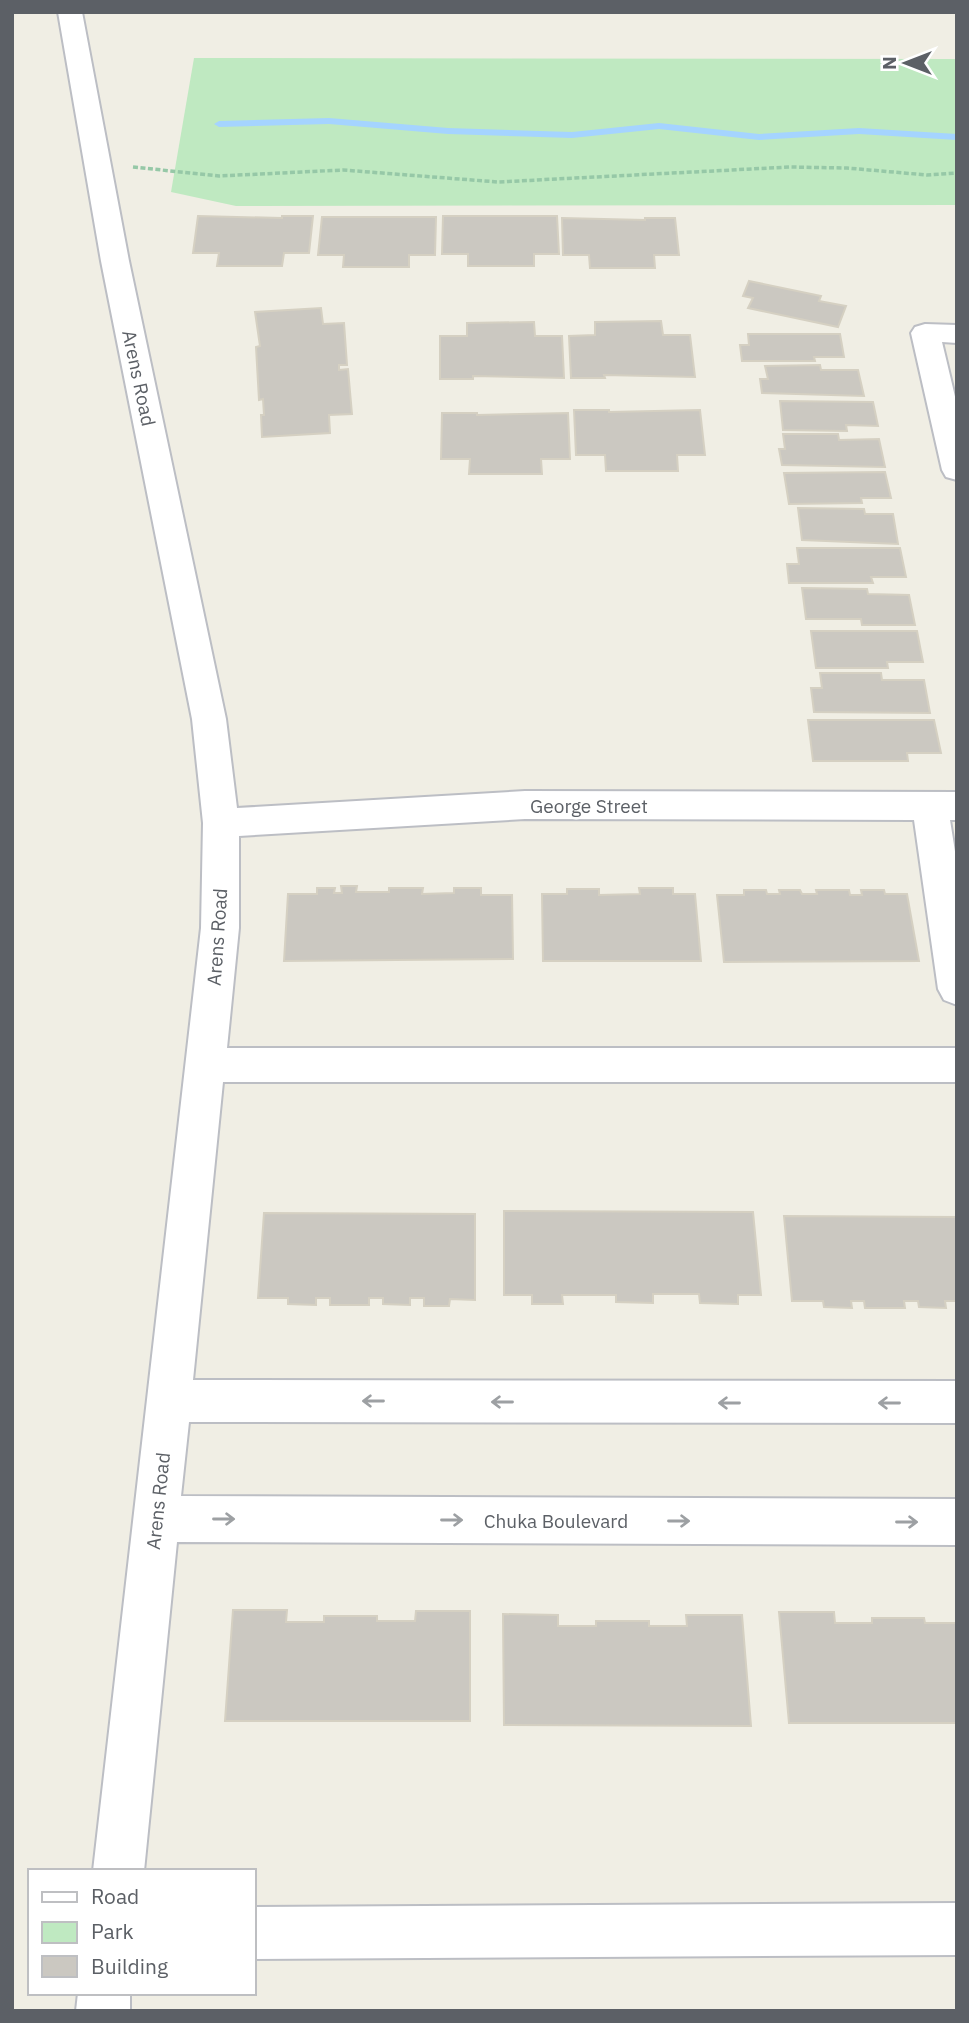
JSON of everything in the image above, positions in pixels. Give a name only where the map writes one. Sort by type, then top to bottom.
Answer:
[{"type":"street","name":"Arens Road","points":[[70,12],[97,168],[209,719],[221,823],[220,928],[118,1869]]},
{"type":"street","points":[[957,334],[925,334],[957,470]]},
{"type":"street","name":"George Street","points":[[221,823],[525,805],[943,806]]},
{"type":"street","points":[[943,806],[957,989]]},
{"type":"street","points":[[205,1065],[957,1065]]},
{"type":"street","points":[[169,1401],[957,1402]]},
{"type":"street","name":"Chuka Boulevard","points":[[156,1519],[957,1522]]},
{"type":"street","points":[[256,1933],[957,1929]]},
{"type":"path","points":[[97,168],[117,166],[219,176],[343,170],[498,182],[790,167],[847,168],[927,175],[957,173]]},
{"type":"green space","points":[[194,58],[957,59],[957,205],[236,206],[171,192]]},
{"type":"building","points":[[198,216],[313,216],[309,253],[284,253],[282,266],[217,266],[219,253],[193,253]]},
{"type":"building","points":[[443,216],[557,216],[559,254],[534,254],[534,266],[468,266],[468,254],[442,254]]},
{"type":"building","points":[[322,217],[436,217],[435,255],[409,255],[409,267],[343,267],[344,255],[318,255]]},
{"type":"building","points":[[562,218],[675,218],[679,255],[654,255],[655,268],[590,268],[589,255],[563,255]]},
{"type":"building","points":[[749,281],[821,296],[819,301],[846,306],[838,327],[748,308],[753,298],[743,296]]},
{"type":"building","points":[[321,308],[323,324],[344,323],[347,365],[339,365],[339,370],[348,369],[352,414],[329,415],[330,433],[262,437],[261,415],[264,415],[263,399],[259,400],[256,347],[260,346],[255,312]]},
{"type":"building","points":[[661,321],[663,335],[690,335],[695,377],[604,375],[605,378],[571,378],[569,336],[595,335],[595,322]]},
{"type":"building","points":[[534,322],[535,336],[562,336],[564,378],[473,376],[473,379],[440,379],[440,336],[467,336],[467,323]]},
{"type":"building","points":[[748,334],[840,334],[844,357],[814,357],[815,361],[742,361],[740,345],[749,345]]},
{"type":"building","points":[[820,365],[821,370],[858,370],[864,396],[762,393],[760,379],[768,379],[765,366]]},
{"type":"building","points":[[780,401],[873,402],[878,426],[846,425],[847,431],[783,430]]},
{"type":"building","points":[[574,410],[700,410],[705,455],[677,455],[678,471],[606,471],[605,455],[576,455]]},
{"type":"building","points":[[442,413],[568,413],[570,459],[541,459],[542,474],[469,474],[470,459],[441,459]]},
{"type":"building","points":[[783,434],[838,434],[839,440],[879,439],[885,467],[782,465],[779,449],[785,449]]},
{"type":"building","points":[[885,472],[891,498],[861,498],[862,503],[789,504],[784,473]]},
{"type":"building","points":[[798,508],[864,509],[865,514],[893,514],[898,544],[802,540]]},
{"type":"building","points":[[797,548],[900,548],[906,577],[871,577],[873,583],[789,583],[787,564],[799,564]]},
{"type":"building","points":[[802,588],[867,589],[868,594],[909,595],[915,625],[862,625],[861,619],[806,619]]},
{"type":"building","points":[[811,631],[917,631],[923,662],[887,662],[888,668],[816,668]]},
{"type":"building","points":[[820,673],[881,673],[882,680],[924,680],[930,713],[814,712],[811,688],[822,688]]},
{"type":"building","points":[[808,720],[934,720],[941,753],[907,753],[908,761],[813,761]]},
{"type":"building","points":[[341,886],[357,886],[356,892],[423,888],[422,894],[454,893],[454,888],[481,888],[481,895],[512,895],[513,959],[284,961],[288,894],[317,894],[317,888],[335,888],[334,893],[342,893]]},
{"type":"building","points":[[639,888],[673,888],[673,894],[695,894],[701,961],[543,961],[542,894],[567,894],[567,889],[599,889],[599,895],[640,894]]},
{"type":"building","points":[[744,890],[766,890],[767,894],[780,894],[779,890],[800,890],[802,894],[817,894],[816,890],[849,890],[850,895],[862,895],[861,890],[884,890],[885,894],[907,894],[919,961],[724,962],[717,895],[744,895]]},
{"type":"building","points":[[504,1211],[753,1212],[761,1295],[738,1295],[738,1304],[700,1303],[699,1294],[653,1294],[653,1303],[616,1302],[616,1295],[562,1295],[563,1304],[532,1304],[532,1295],[504,1295]]},
{"type":"building","points":[[264,1213],[475,1214],[475,1300],[450,1299],[449,1306],[424,1306],[424,1298],[410,1298],[410,1305],[383,1304],[383,1298],[369,1298],[369,1305],[330,1305],[330,1298],[316,1298],[316,1305],[288,1304],[288,1298],[258,1298]]},
{"type":"building","points":[[784,1216],[957,1217],[957,1301],[945,1301],[946,1308],[919,1307],[918,1301],[904,1301],[905,1308],[865,1308],[864,1301],[851,1301],[852,1308],[824,1307],[823,1301],[792,1301]]},
{"type":"building","points":[[233,1610],[287,1610],[286,1622],[324,1622],[324,1616],[377,1616],[377,1621],[415,1621],[416,1611],[470,1611],[470,1721],[225,1721]]},
{"type":"building","points":[[779,1612],[834,1612],[835,1623],[872,1623],[872,1618],[924,1618],[925,1623],[957,1623],[957,1723],[789,1723]]},
{"type":"building","points":[[503,1614],[558,1615],[558,1626],[596,1626],[596,1621],[649,1621],[649,1626],[687,1626],[686,1615],[742,1615],[751,1726],[504,1725]]},
{"type":"waterway","points":[[219,124],[329,121],[448,131],[572,135],[659,126],[759,137],[859,131],[957,137]]}]
